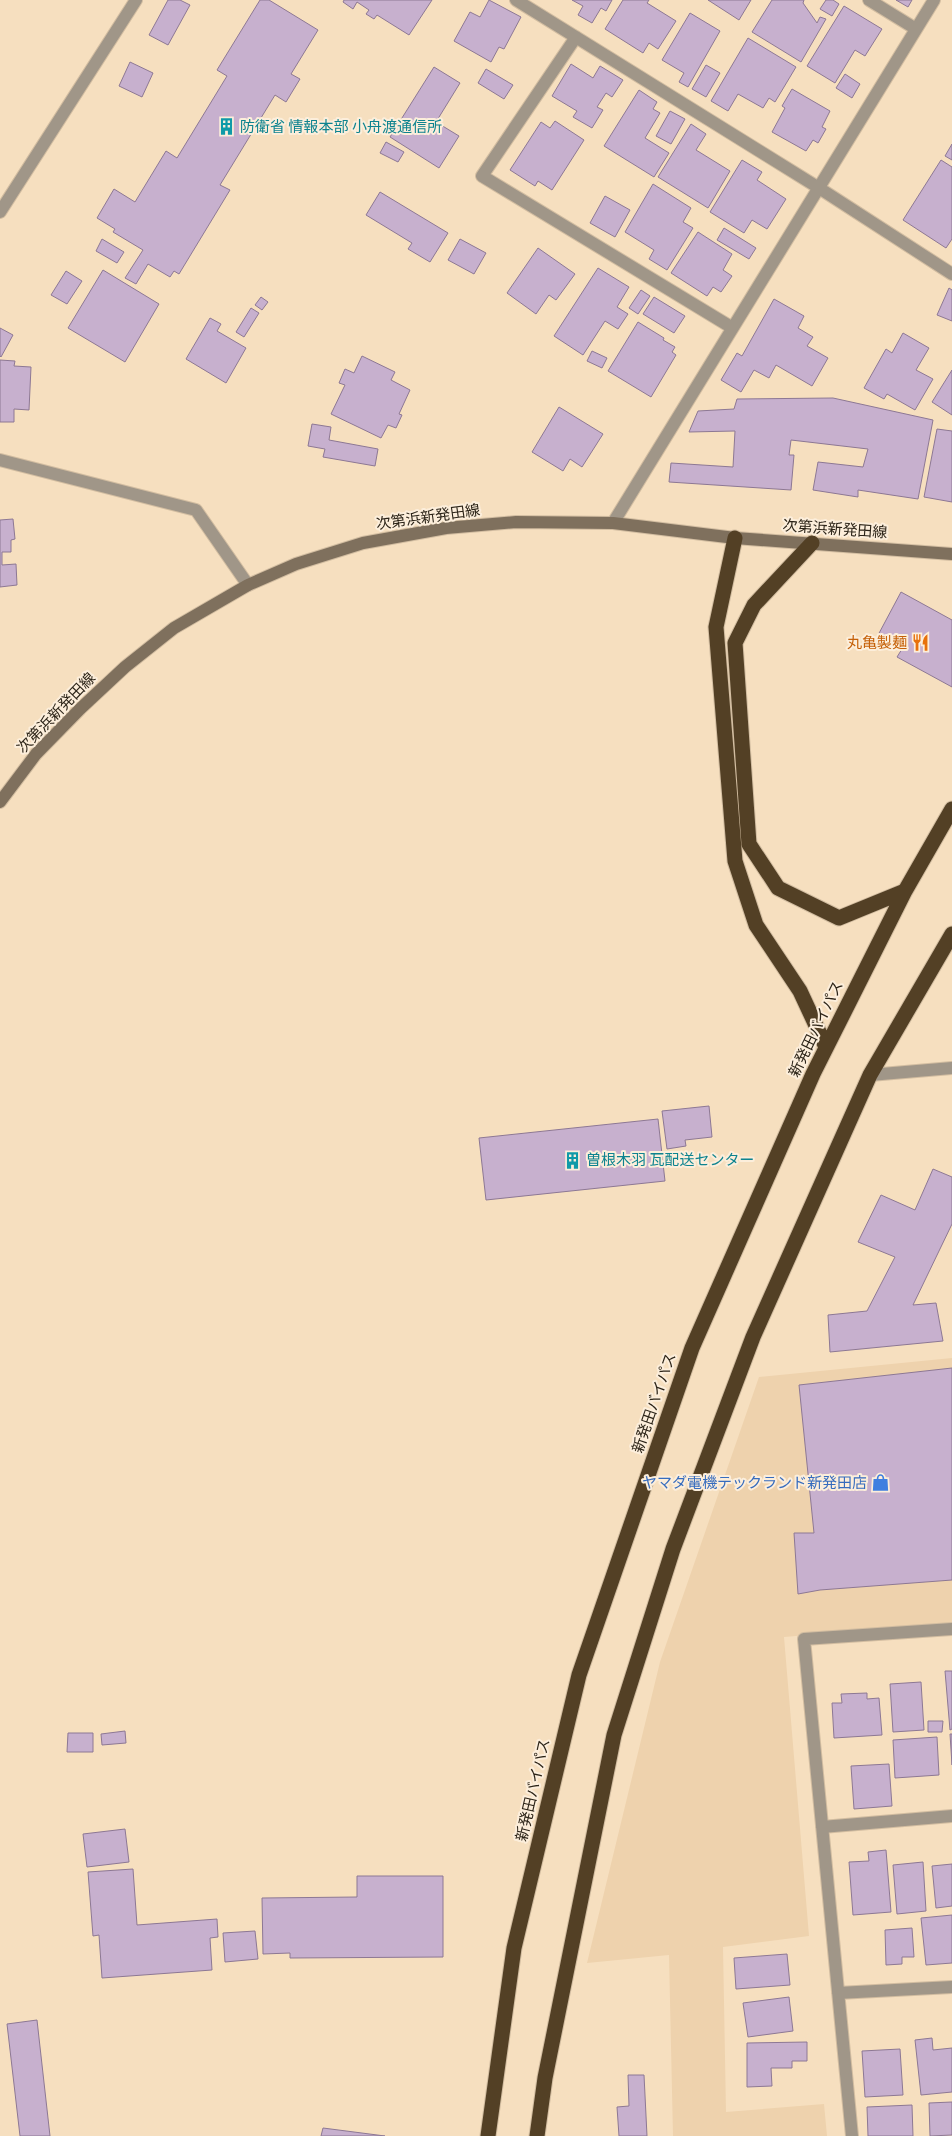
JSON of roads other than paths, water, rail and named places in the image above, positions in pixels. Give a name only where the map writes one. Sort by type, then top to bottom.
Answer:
[{"type":"highway","points":[[735,538],[716,627],[735,861],[756,925],[800,991],[826,1047]]},
{"type":"highway","points":[[812,543],[754,605],[735,643],[749,844],[778,888],[838,918],[905,890]]},
{"type":"highway","name":"新発田バイパス","points":[[488,2136],[514,1948],[579,1675],[692,1348],[826,1047],[905,890],[952,809]]},
{"type":"highway","points":[[538,2136],[545,2078],[617,1725],[673,1549],[753,1337],[870,1075],[952,934]]},
{"type":"main road","name":"次第浜新発田線","points":[[0,802],[36,754],[80,708],[125,667],[174,628],[248,585],[296,564],[363,543],[446,528],[516,522],[613,523],[735,538],[952,554]]},
{"type":"street","points":[[0,212],[136,0]]},
{"type":"street","points":[[516,0],[951,272]]},
{"type":"street","points":[[869,0],[916,29]]},
{"type":"street","points":[[613,523],[934,0]]},
{"type":"street","points":[[576,37],[482,176],[732,328]]},
{"type":"street","points":[[0,460],[196,510],[248,585]]},
{"type":"street","points":[[870,1075],[952,1068]]},
{"type":"street","points":[[852,2136],[804,1639],[952,1629]]},
{"type":"street","points":[[822,1827],[952,1816]]},
{"type":"street","points":[[838,1993],[952,1987]]},
{"type":"place","name":"防衛省 情報本部 小舟渡通信所","points":[[226,127]]},
{"type":"place","name":"丸亀製麺","points":[[921,643]]},
{"type":"place","name":"曽根木羽 瓦配送センター","points":[[572,1160]]},
{"type":"place","name":"ヤマダ電機テックランド新発田店","points":[[881,1483]]}]
